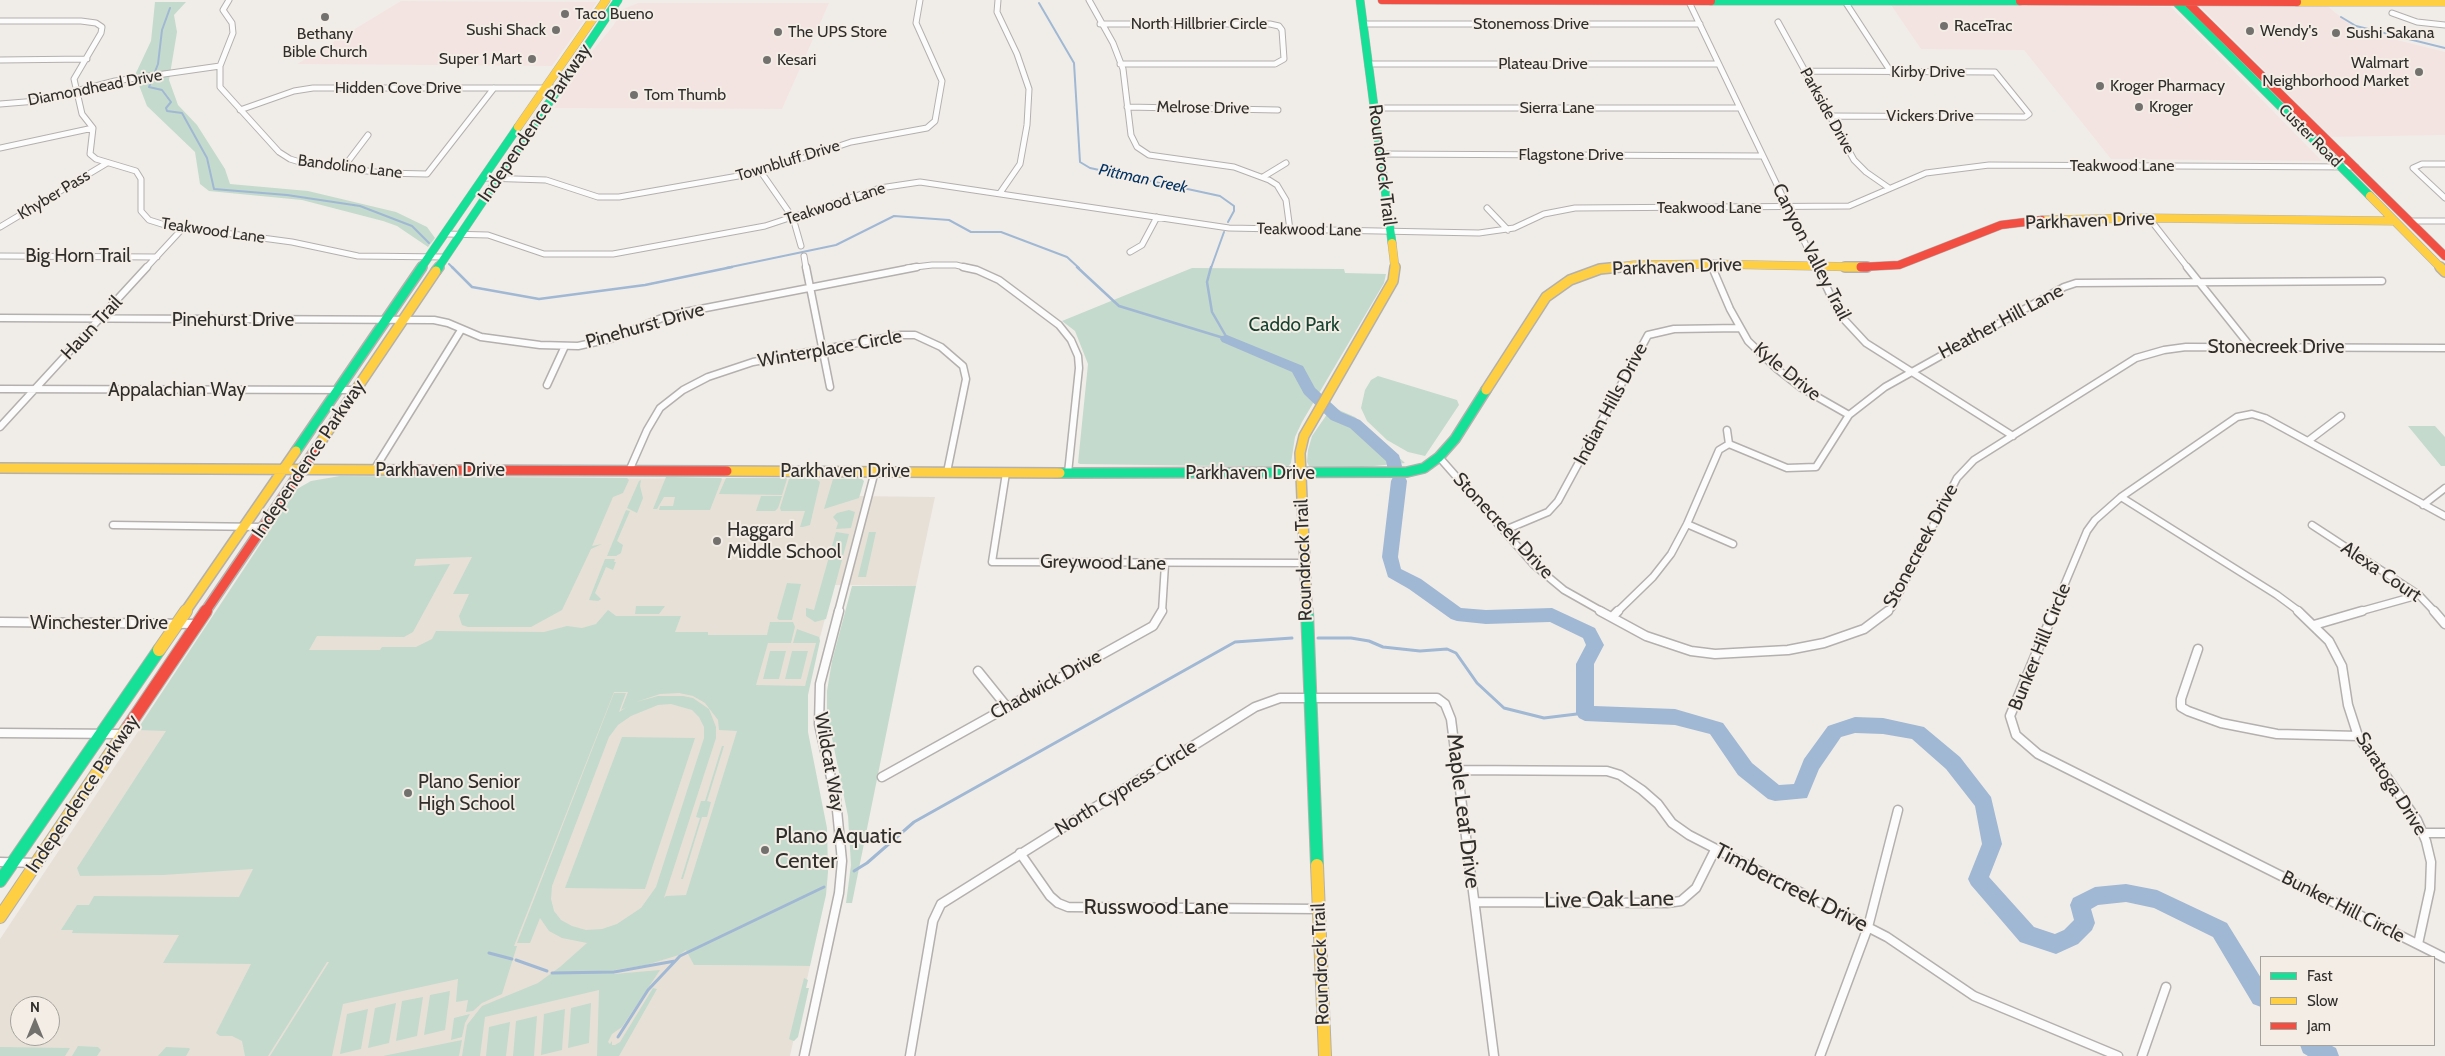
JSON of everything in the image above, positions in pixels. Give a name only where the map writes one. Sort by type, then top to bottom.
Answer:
[{"type":"main road","name":"Independence Parkway","points":[[0,881],[606,0]]},
{"type":"main road","name":"Independence Parkway","points":[[0,917],[618,0]]},
{"type":"main road","name":"Roundrock Trail","points":[[1325,1056],[1300,453],[1304,436],[1393,281],[1396,272],[1360,0]]},
{"type":"main road","points":[[1382,0],[2439,1]]},
{"type":"main road","name":"Custer Road","points":[[2181,1],[2292,118],[2445,272]]},
{"type":"main road","name":"Custer Road","points":[[2181,1],[2356,167],[2445,256]]},
{"type":"main road","points":[[576,44],[588,44]]},
{"type":"main road","points":[[2292,118],[2306,119]]},
{"type":"main road","name":"Parkhaven Drive","points":[[0,468],[1300,474],[1407,472],[1424,468],[1439,457],[1465,424],[1546,297],[1557,288],[1577,277],[1600,269],[1634,265],[1711,264],[1875,267],[1899,265],[1951,246],[1984,231],[2020,222],[2149,218],[2409,221]]},
{"type":"street","name":"Bandolino Lane","points":[[229,0],[223,10],[232,23],[233,33],[220,66],[220,87],[285,156],[302,163],[392,174],[427,174],[434,169],[494,88]]},
{"type":"street","name":"Townbluff Drive","points":[[484,178],[546,180],[598,197],[608,198],[656,192],[761,172],[851,142],[923,129],[935,121],[942,81],[916,23],[920,0]]},
{"type":"street","points":[[998,0],[998,12],[1017,54],[1029,90],[1027,124],[1020,164],[1000,192]]},
{"type":"street","points":[[1089,0],[1100,24],[1112,43],[1120,64],[1133,143],[1142,152],[1149,155],[1234,167],[1263,177],[1278,186],[1283,193],[1289,210],[1290,230]]},
{"type":"street","name":"Canyon Valley Trail","points":[[1688,0],[1717,64],[1790,208],[1840,315],[1850,328],[1866,343],[2013,436]]},
{"type":"street","points":[[1845,1],[1891,72]]},
{"type":"street","points":[[2392,13],[2417,22],[2445,25]]},
{"type":"street","points":[[0,21],[96,23],[103,30],[74,79],[75,92],[82,114],[93,128],[0,148]]},
{"type":"street","name":"Parkside Drive","points":[[1778,22],[1859,166],[1889,188]]},
{"type":"street","name":"North Hillbrier Circle","points":[[1100,24],[1270,24],[1282,28],[1284,59],[1275,64],[1120,64]]},
{"type":"street","name":"Stonemoss Drive","points":[[1363,24],[1700,24]]},
{"type":"street","points":[[0,60],[87,59]]},
{"type":"street","name":"Plateau Drive","points":[[1368,64],[1717,64]]},
{"type":"street","name":"Diamondhead Drive","points":[[0,104],[37,101],[139,78],[220,66]]},
{"type":"street","name":"Kirby Drive","points":[[1806,71],[1995,72],[2028,116]]},
{"type":"street","name":"Hidden Cove Drive","points":[[240,110],[294,91],[313,88],[559,88]]},
{"type":"street","name":"Melrose Drive","points":[[1127,107],[1278,110]]},
{"type":"street","name":"Sierra Lane","points":[[1374,108],[1739,108]]},
{"type":"street","name":"Vickers Drive","points":[[1832,116],[2028,116]]},
{"type":"street","name":"Teakwood Lane","points":[[93,128],[94,133],[90,154],[107,163],[130,169],[140,175],[140,206],[143,216],[155,223],[292,242],[358,256],[445,257]]},
{"type":"street","points":[[343,168],[368,135]]},
{"type":"street","name":"Flagstone Drive","points":[[1380,154],[1763,156]]},
{"type":"street","name":"Khyber Pass","points":[[0,228],[107,163]]},
{"type":"street","points":[[1263,177],[1286,163]]},
{"type":"street","points":[[2445,164],[2422,164],[2413,168],[2445,198]]},
{"type":"street","name":"Teakwood Lane","points":[[446,234],[494,236],[544,254],[585,255],[631,251],[765,226],[872,190],[899,184],[938,183],[1229,228],[1479,233],[1508,230],[1559,210],[1849,206],[1859,204],[1889,188],[1926,173],[1989,165],[2356,167]]},
{"type":"street","points":[[761,172],[793,218],[801,246]]},
{"type":"street","points":[[1487,208],[1508,230]]},
{"type":"street","points":[[1130,252],[1142,245],[1157,217]]},
{"type":"street","points":[[2149,218],[2250,346]]},
{"type":"street","points":[[2409,221],[2445,221]]},
{"type":"street","name":"Haun Trail","points":[[0,427],[183,228]]},
{"type":"street","name":"Big Horn Trail","points":[[0,256],[157,257]]},
{"type":"street","points":[[804,256],[830,387]]},
{"type":"street","name":"Kyle Drive","points":[[1711,264],[1740,328],[1748,341],[1777,369],[1808,392],[1849,415]]},
{"type":"street","name":"Pinehurst Drive","points":[[0,318],[441,320],[461,330],[491,339],[565,346],[610,339],[673,314],[906,268],[943,265],[967,267],[986,273],[1019,295],[1059,325],[1071,340],[1078,356],[1078,385],[1068,473]]},
{"type":"street","name":"Heather Hill Lane","points":[[1729,444],[1787,468],[1807,469],[1816,467],[1849,415],[1879,392],[1910,372],[2076,282],[2382,281]]},
{"type":"street","name":"Indian Hills Drive","points":[[1505,530],[1533,520],[1548,512],[1558,501],[1648,336],[1674,329],[1740,328]]},
{"type":"street","points":[[374,470],[461,330]]},
{"type":"street","name":"Winterplace Circle","points":[[629,470],[647,430],[660,408],[683,390],[708,377],[752,362],[886,337],[908,335],[928,340],[952,355],[963,366],[966,379],[947,472]]},
{"type":"street","points":[[547,386],[565,346]]},
{"type":"street","name":"Stonecreek Drive","points":[[1439,457],[1534,565],[1564,590],[1646,636],[1691,651],[1716,654],[1788,650],[1824,643],[1864,630],[1880,619],[1892,607],[1957,478],[1974,460],[1991,447],[2013,436],[2136,358],[2179,348],[2250,346],[2445,348]]},
{"type":"street","name":"Appalachian Way","points":[[0,389],[355,390]]},
{"type":"street","name":"Bunker Hill Circle","points":[[2445,516],[2265,418],[2252,414],[2237,417],[2121,497],[2095,520],[2087,531],[2010,716],[2016,735],[2038,754],[2445,958]]},
{"type":"street","points":[[2308,441],[2341,416]]},
{"type":"street","points":[[1613,616],[1665,562],[1687,524],[1719,450],[1729,444],[1728,430]]},
{"type":"street","name":"Wildcat Way","points":[[804,1056],[840,894],[842,861],[836,800],[819,724],[820,684],[875,471]]},
{"type":"street","name":"Greywood Lane","points":[[1006,473],[992,562],[1304,563]]},
{"type":"street","points":[[2424,505],[2445,488]]},
{"type":"street","name":"Saratoga Drive","points":[[2121,497],[2277,596],[2314,625],[2329,641],[2342,666],[2348,705],[2358,736],[2417,820],[2426,841],[2431,862],[2430,889],[2418,944]]},
{"type":"street","points":[[1687,524],[1733,544]]},
{"type":"street","points":[[113,525],[263,527]]},
{"type":"street","name":"Alexa Court","points":[[2312,525],[2419,596],[2445,624]]},
{"type":"street","name":"Chadwick Drive","points":[[882,777],[1153,626],[1161,617],[1165,564]]},
{"type":"street","points":[[2314,625],[2419,596]]},
{"type":"street","name":"Winchester Drive","points":[[0,622],[198,624]]},
{"type":"street","points":[[2198,648],[2181,699],[2181,706],[2188,711],[2221,723],[2277,734],[2358,736]]},
{"type":"street","points":[[978,671],[1007,707]]},
{"type":"street","name":"North Cypress Circle","points":[[910,1056],[933,921],[941,904],[1255,707],[1280,698],[1310,698]]},
{"type":"street","name":"Maple Leaf Drive","points":[[1310,698],[1440,699],[1445,704],[1451,719],[1494,1056]]},
{"type":"street","points":[[0,732],[123,734]]},
{"type":"street","name":"Timbercreek Drive","points":[[1458,770],[1607,772],[1620,775],[1658,804],[1672,823],[1688,835],[1898,943],[1940,975],[1974,996],[2118,1056]]},
{"type":"street","points":[[1820,1056],[1868,927],[1898,810]]},
{"type":"street","points":[[2422,833],[2445,833]]},
{"type":"street","name":"Live Oak Lane","points":[[1475,902],[1667,903],[1681,900],[1696,888],[1715,850]]},
{"type":"street","name":"Russwood Lane","points":[[1020,853],[1050,896],[1058,903],[1068,907],[1319,909]]},
{"type":"street","points":[[0,862],[37,862]]},
{"type":"street","points":[[2142,1056],[2166,987]]},
{"type":"shaded area","points":[[401,1],[597,2],[552,66],[297,64]]},
{"type":"shaded area","points":[[638,3],[829,3],[782,109],[554,108],[593,50],[613,26],[623,9]]},
{"type":"shaded area","points":[[1891,5],[2171,7],[2322,161],[2111,159],[2024,50],[1921,49]]},
{"type":"shaded area","points":[[2199,5],[2326,5],[2357,30],[2445,52],[2445,135],[2331,137]]},
{"type":"shaded area","name":"Plano Senior High School","points":[[540,478],[862,479],[859,496],[935,497],[916,586],[834,585],[811,671],[695,965],[810,966],[790,1056],[0,1056],[0,939],[298,491]]},
{"type":"green space","points":[[155,2],[186,2],[174,15],[177,32],[169,80],[178,105],[197,125],[225,169],[230,184],[308,191],[396,212],[427,227],[435,238],[428,247],[397,226],[383,221],[302,200],[209,191],[200,184],[195,152],[147,106],[135,75],[151,41]]},
{"type":"green space","name":"Caddo Park","points":[[1192,268],[1344,269],[1345,273],[1386,274],[1384,283],[1302,422],[1295,437],[1291,463],[1288,467],[1078,463],[1088,364],[1075,331],[1062,321]]},
{"type":"green space","points":[[1378,376],[1457,400],[1459,405],[1425,456],[1408,452],[1387,440],[1367,421],[1361,408],[1365,390],[1371,380]]},
{"type":"green space","points":[[1332,407],[1355,417],[1405,463],[1364,467],[1309,466],[1307,462],[1308,450],[1312,436]]},
{"type":"green space","points":[[2408,426],[2435,426],[2445,437],[2445,466],[2441,466]]},
{"type":"green space","name":"Plano Senior High School","points":[[340,476],[627,478],[629,480],[623,493],[613,497],[592,546],[602,544],[591,549],[562,610],[531,627],[468,627],[462,625],[459,616],[469,594],[453,594],[472,557],[416,559],[414,566],[450,564],[413,632],[404,637],[317,636],[309,650],[380,650],[382,647],[416,647],[432,639],[436,631],[544,632],[567,626],[582,628],[596,624],[608,610],[616,616],[681,616],[675,632],[708,632],[708,635],[767,635],[770,622],[793,622],[795,627],[791,643],[768,643],[756,685],[805,686],[816,643],[793,643],[797,629],[819,637],[820,641],[808,695],[808,732],[827,828],[828,872],[826,895],[810,966],[694,965],[686,950],[679,955],[646,965],[615,970],[614,974],[660,970],[622,1027],[612,1034],[608,1042],[610,1044],[612,1041],[612,1045],[615,1045],[620,1042],[653,988],[657,989],[619,1056],[597,1056],[599,990],[485,1017],[480,1056],[462,1056],[467,1025],[482,1006],[538,983],[560,967],[587,943],[562,938],[549,931],[540,918],[530,943],[517,943],[614,693],[626,693],[619,712],[627,707],[621,710],[628,692],[614,692],[514,946],[517,946],[502,994],[482,1003],[473,1011],[466,1012],[468,1000],[456,1002],[458,979],[343,1004],[332,1056],[270,1056],[329,962],[327,962],[268,1056],[245,1056],[242,1041],[232,1036],[220,1036],[216,1033],[251,964],[163,963],[179,935],[72,933],[73,930],[61,930],[77,905],[89,905],[94,896],[239,897],[253,869],[163,875],[80,876],[77,868],[166,731],[137,730],[297,489],[311,481]],"holes":[[[679,693],[693,696],[705,703],[718,720],[719,730],[737,731],[686,895],[666,896],[664,898],[716,738],[716,727],[709,709],[693,698],[658,696],[636,702],[660,694]],[[671,704],[692,710],[699,717],[704,727],[704,738],[656,887],[641,908],[617,924],[602,929],[586,930],[572,926],[561,920],[554,911],[551,899],[552,886],[609,737],[618,725],[631,716],[658,705]]]},
{"type":"green space","points":[[666,477],[722,479],[710,510],[659,510],[660,506],[673,506],[675,497],[664,497],[657,509],[653,509]]},
{"type":"green space","points":[[726,478],[787,479],[782,495],[719,494]]},
{"type":"green space","points":[[815,478],[820,482],[810,525],[800,527],[805,511],[781,511],[780,508],[789,479]]},
{"type":"green space","points":[[861,478],[864,481],[859,498],[824,509],[833,479]]},
{"type":"green space","points":[[641,480],[640,486],[643,498],[637,513],[627,508]]},
{"type":"green space","points":[[761,496],[782,496],[775,511],[756,511]]},
{"type":"green space","points":[[626,510],[630,511],[617,541],[623,545],[621,553],[616,556],[607,556]]},
{"type":"green space","points":[[849,510],[855,512],[851,528],[836,529],[838,523],[833,517],[837,513]]},
{"type":"green space","points":[[836,532],[849,534],[826,619],[815,622],[806,616],[806,608],[814,610]]},
{"type":"green space","points":[[869,532],[876,532],[866,577],[858,577]]},
{"type":"green space","points":[[605,559],[615,559],[614,562],[616,562],[613,570],[606,567],[595,593],[601,599],[598,601],[589,600]]},
{"type":"green space","points":[[787,583],[801,584],[792,620],[779,620],[777,618]]},
{"type":"green space","points":[[852,586],[916,586],[852,903],[846,903],[851,865],[848,816],[827,714],[827,691],[832,661]]},
{"type":"green space","points":[[636,606],[665,606],[659,614],[635,614]]},
{"type":"green space","points":[[770,651],[786,651],[779,679],[763,679]]},
{"type":"green space","points":[[792,651],[808,651],[801,679],[785,679]]},
{"type":"green space","points":[[622,737],[695,738],[645,889],[565,888]]},
{"type":"green space","points":[[722,746],[724,746],[707,801],[711,802],[707,817],[702,817],[683,879],[681,879],[700,818],[696,817],[701,801],[705,801]]},
{"type":"green space","points":[[804,978],[808,980],[806,988],[809,988],[798,1037],[794,1041],[789,1039]]},
{"type":"green space","points":[[450,991],[445,1030],[424,1035],[430,995]]},
{"type":"green space","points":[[423,997],[417,1036],[396,1041],[402,1001]]},
{"type":"green space","points":[[396,1003],[389,1043],[368,1048],[375,1008]]},
{"type":"green space","points":[[591,1003],[589,1043],[568,1048],[571,1008]]},
{"type":"green space","points":[[368,1009],[361,1049],[340,1054],[347,1014]]},
{"type":"green space","points":[[565,1009],[562,1050],[541,1055],[544,1014]]},
{"type":"green space","points":[[470,1014],[465,1023],[462,1037],[451,1040],[454,1018]]},
{"type":"green space","points":[[537,1016],[534,1056],[513,1056],[516,1021]]},
{"type":"green space","points":[[510,1022],[506,1056],[486,1056],[489,1027]]},
{"type":"green space","points":[[462,1040],[459,1056],[383,1056]]},
{"type":"green space","points":[[78,1046],[98,1047],[101,1050],[97,1056],[72,1056]]},
{"type":"green space","points":[[0,1047],[70,1048],[65,1056],[0,1056]]},
{"type":"green space","points":[[166,1047],[190,1049],[186,1056],[158,1056]]},
{"type":"waterway","name":"Pittman Creek","points":[[1039,3],[1074,63],[1080,162],[1090,168],[1220,196],[1234,206],[1234,211],[1228,222]]},
{"type":"waterway","points":[[170,8],[162,30],[158,64],[149,87],[162,90],[171,102],[166,108],[167,111],[182,113],[207,158],[214,189],[287,195],[360,206],[412,226],[429,243]]},
{"type":"waterway","points":[[2341,17],[2356,26],[2445,48]]},
{"type":"waterway","points":[[726,268],[836,245],[894,216],[949,220],[971,232],[1001,232],[1067,257],[1079,268]]},
{"type":"waterway","name":"Pittman Creek","points":[[1211,268],[1224,232]]},
{"type":"waterway","points":[[449,264],[472,287],[539,299],[645,285],[732,267]]},
{"type":"waterway","points":[[1077,267],[1119,306],[1227,339]]},
{"type":"waterway","name":"Pittman Creek","points":[[1211,267],[1207,282],[1212,312],[1227,338]]},
{"type":"waterway","name":"Pittman Creek","points":[[1227,339],[1298,369],[1309,391],[1336,416],[1355,424],[1394,459],[1394,466]]},
{"type":"waterway","name":"Pittman Creek","points":[[1399,481],[1390,557],[1394,573],[1415,584],[1457,614],[1486,617],[1552,615],[1589,633],[1595,645],[1585,664],[1585,713],[1675,717],[1716,728],[1745,769],[1775,793],[1800,792],[1811,765],[1835,731],[1855,725],[1883,726],[1917,732],[1953,763],[1984,803],[1992,844],[1978,879],[2027,935],[2056,944],[2071,937],[2085,923],[2080,905],[2095,896],[2126,893],[2157,899],[2220,930],[2260,995]]},
{"type":"waterway","points":[[854,871],[867,863],[914,822],[1235,642],[1292,638]]},
{"type":"waterway","points":[[1318,638],[1351,638],[1369,641],[1383,647],[1420,651],[1447,649],[1456,653],[1477,683],[1504,708],[1544,718],[1585,713]]},
{"type":"waterway","points":[[618,1037],[648,990],[680,956],[824,887]]},
{"type":"waterway","points":[[489,953],[512,959]]},
{"type":"waterway","points":[[516,960],[547,971]]},
{"type":"waterway","points":[[552,973],[614,972],[675,961]]},
{"type":"waterway","name":"Pittman Creek","points":[[2313,1046],[2328,1056]]},
{"type":"traffic: fast","points":[[436,271],[618,0]]},
{"type":"traffic: fast","points":[[1360,0],[1392,243]]},
{"type":"traffic: fast","points":[[2174,0],[2370,196]]},
{"type":"traffic: fast","points":[[1711,1],[2020,1]]},
{"type":"traffic: fast","points":[[296,451],[518,127]]},
{"type":"traffic: fast","points":[[1060,473],[1300,474],[1407,472],[1424,468],[1439,457],[1455,439],[1486,390]]},
{"type":"traffic: fast","points":[[1307,611],[1317,865]]},
{"type":"traffic: fast","points":[[0,881],[159,650]]},
{"type":"traffic: slow","points":[[518,127],[606,0]]},
{"type":"traffic: slow","points":[[2297,2],[2445,2]]},
{"type":"traffic: slow","points":[[2370,196],[2445,272]]},
{"type":"traffic: slow","points":[[2042,220],[2149,218],[2394,221]]},
{"type":"traffic: slow","points":[[1307,611],[1300,453],[1304,436],[1393,281],[1396,272],[1392,243]]},
{"type":"traffic: slow","points":[[1486,390],[1546,297],[1570,280],[1600,269],[1634,265],[1711,264],[1861,267]]},
{"type":"traffic: slow","points":[[316,449],[436,271]]},
{"type":"traffic: slow","points":[[159,650],[296,451]]},
{"type":"traffic: slow","points":[[0,468],[415,470]]},
{"type":"traffic: slow","points":[[727,471],[1060,473]]},
{"type":"traffic: slow","points":[[0,917],[128,727]]},
{"type":"traffic: slow","points":[[1317,865],[1325,1056]]},
{"type":"traffic: jam","points":[[1382,0],[1711,1]]},
{"type":"traffic: jam","points":[[2185,0],[2445,256]]},
{"type":"traffic: jam","points":[[2020,1],[2297,2]]},
{"type":"traffic: jam","points":[[1861,267],[1899,265],[2001,225],[2042,220]]},
{"type":"traffic: jam","points":[[128,727],[316,449]]},
{"type":"traffic: jam","points":[[415,470],[727,471]]},
{"type":"place","name":"Taco Bueno","points":[[565,14]]},
{"type":"place","name":"Bethany Bible Church","points":[[325,17]]},
{"type":"place","name":"RaceTrac","points":[[1944,26]]},
{"type":"place","name":"Sushi Shack","points":[[556,30]]},
{"type":"place","name":"Wendy's","points":[[2250,31]]},
{"type":"place","name":"The UPS Store","points":[[778,32]]},
{"type":"place","name":"Sushi Sakana","points":[[2336,33]]},
{"type":"place","name":"Super 1 Mart","points":[[532,59]]},
{"type":"place","name":"Kesari","points":[[767,60]]},
{"type":"place","name":"Walmart Neighborhood Market","points":[[2419,72]]},
{"type":"place","name":"Kroger Pharmacy","points":[[2100,86]]},
{"type":"place","name":"Tom Thumb","points":[[634,95]]},
{"type":"place","name":"Kroger","points":[[2139,107]]},
{"type":"place","name":"Haggard Middle School","points":[[717,541]]},
{"type":"place","name":"Plano Senior High School","points":[[408,793]]},
{"type":"place","name":"Plano Aquatic Center","points":[[765,850]]}]
